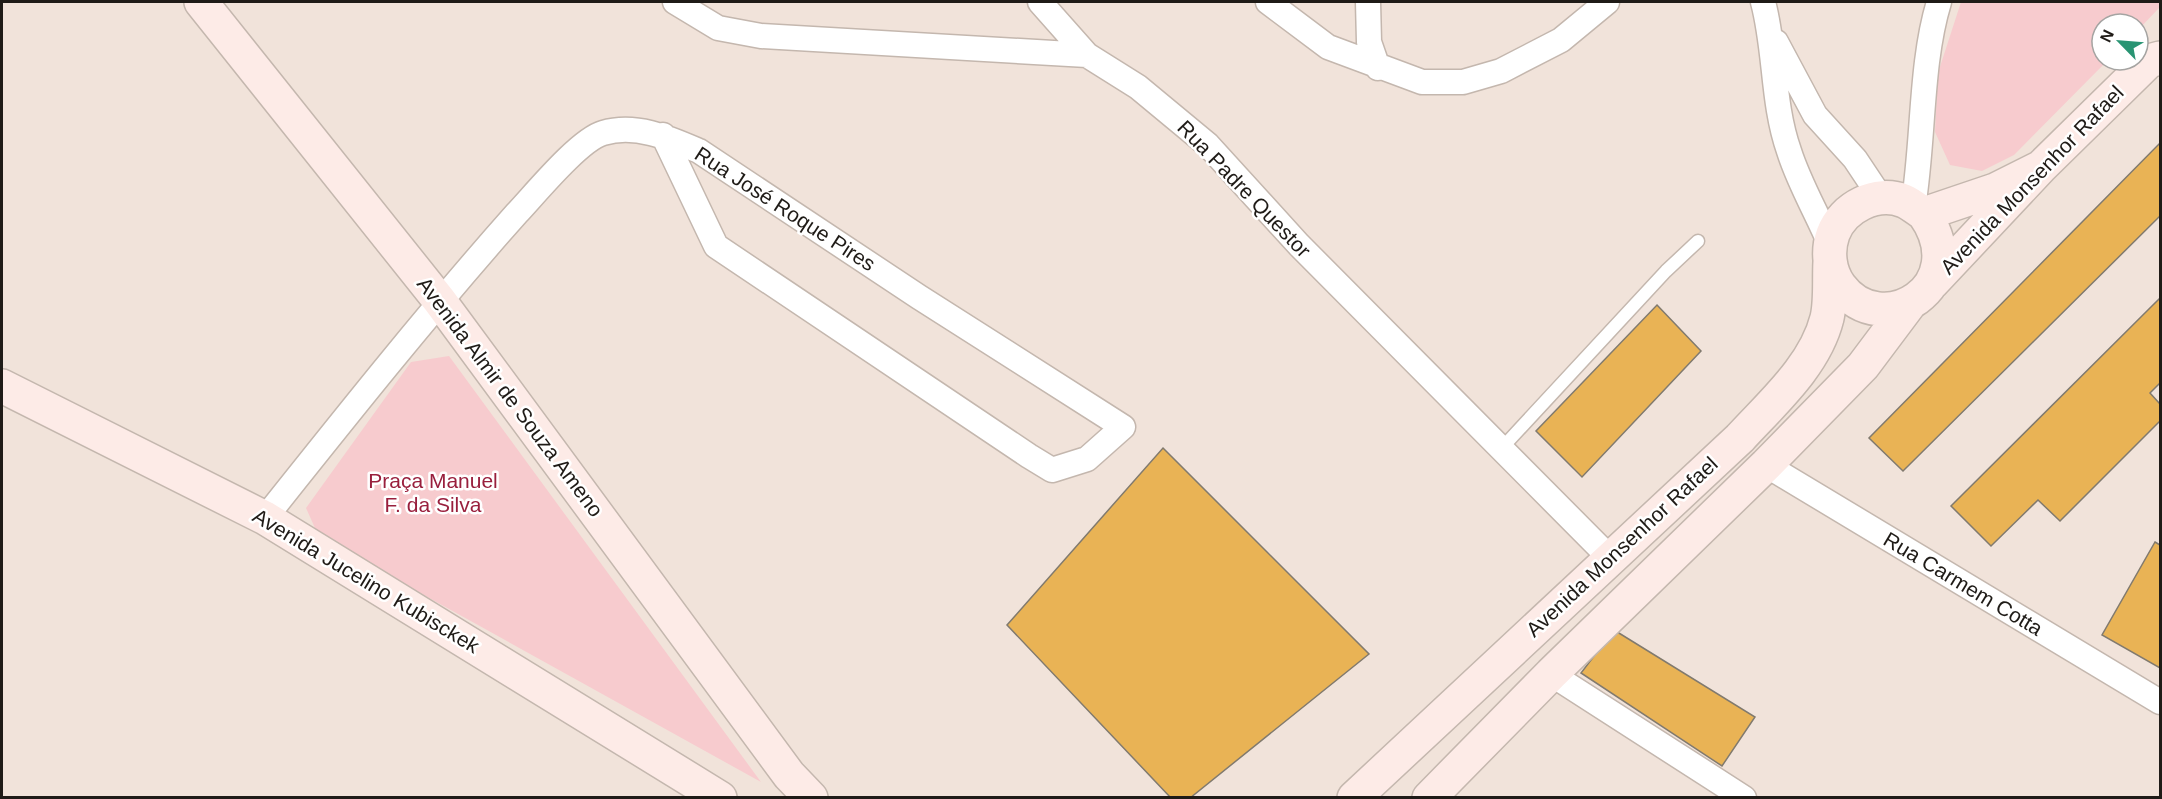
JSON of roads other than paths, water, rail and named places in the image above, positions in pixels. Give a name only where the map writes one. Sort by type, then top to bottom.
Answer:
[{"type":"main road","name":"Avenida Almir de Souza Ameno","points":[[201,2],[439,300],[789,775],[811,798]]},
{"type":"main road","name":"Avenida Monsenhor Rafael","points":[[1430,798],[1551,674],[1766,465],[1863,366],[1921,293],[2041,167],[2157,56]]},
{"type":"main road","points":[[1918,210],[1995,190],[2041,167]]},
{"type":"main road","points":[[1881,198],[1904,201],[1918,210],[1935,229],[1940,247],[1939,266],[1921,293],[1895,308],[1877,309],[1860,304],[1846,294],[1835,279],[1830,253],[1836,226],[1848,212],[1863,202],[1881,198]]},
{"type":"main road","name":"Avenida Monsenhor Rafael","points":[[1354,798],[1740,438],[1791,383],[1813,350],[1827,318],[1830,253]]},
{"type":"main road","name":"Avenida Jucelino Kubisckek","points":[[2,386],[265,518],[720,798]]},
{"type":"street","name":"Rua Padre Questor","points":[[675,2],[718,28],[761,36],[1087,55],[1138,87],[1208,145],[1299,245],[1610,558]]},
{"type":"street","points":[[1040,2],[1087,55]]},
{"type":"street","points":[[1268,2],[1328,47],[1378,68],[1422,82],[1463,82],[1501,71],[1560,40],[1607,2]]},
{"type":"street","points":[[1368,2],[1370,42],[1378,68]]},
{"type":"street","points":[[1763,2],[1771,32],[1779,108],[1789,151],[1830,253]]},
{"type":"street","points":[[1918,210],[1925,81],[1936,12]]},
{"type":"street","points":[[1771,32],[1815,114],[1855,159],[1881,198]]},
{"type":"street","name":"Rua José Roque Pires","points":[[265,518],[439,300],[543,184],[576,152],[601,133],[631,129],[663,135],[699,151],[919,297],[1123,427],[1087,459],[1052,470],[1029,456],[716,246],[663,135]]},
{"type":"street","name":"Rua Carmem Cotta","points":[[1766,465],[2160,702]]},
{"type":"street","points":[[1551,674],[1744,798]]},
{"type":"lane","points":[[1501,449],[1666,271],[1698,241]]},
{"type":"park label","name":"Praça Manuel F. da Silva","points":[[433,493]]}]
